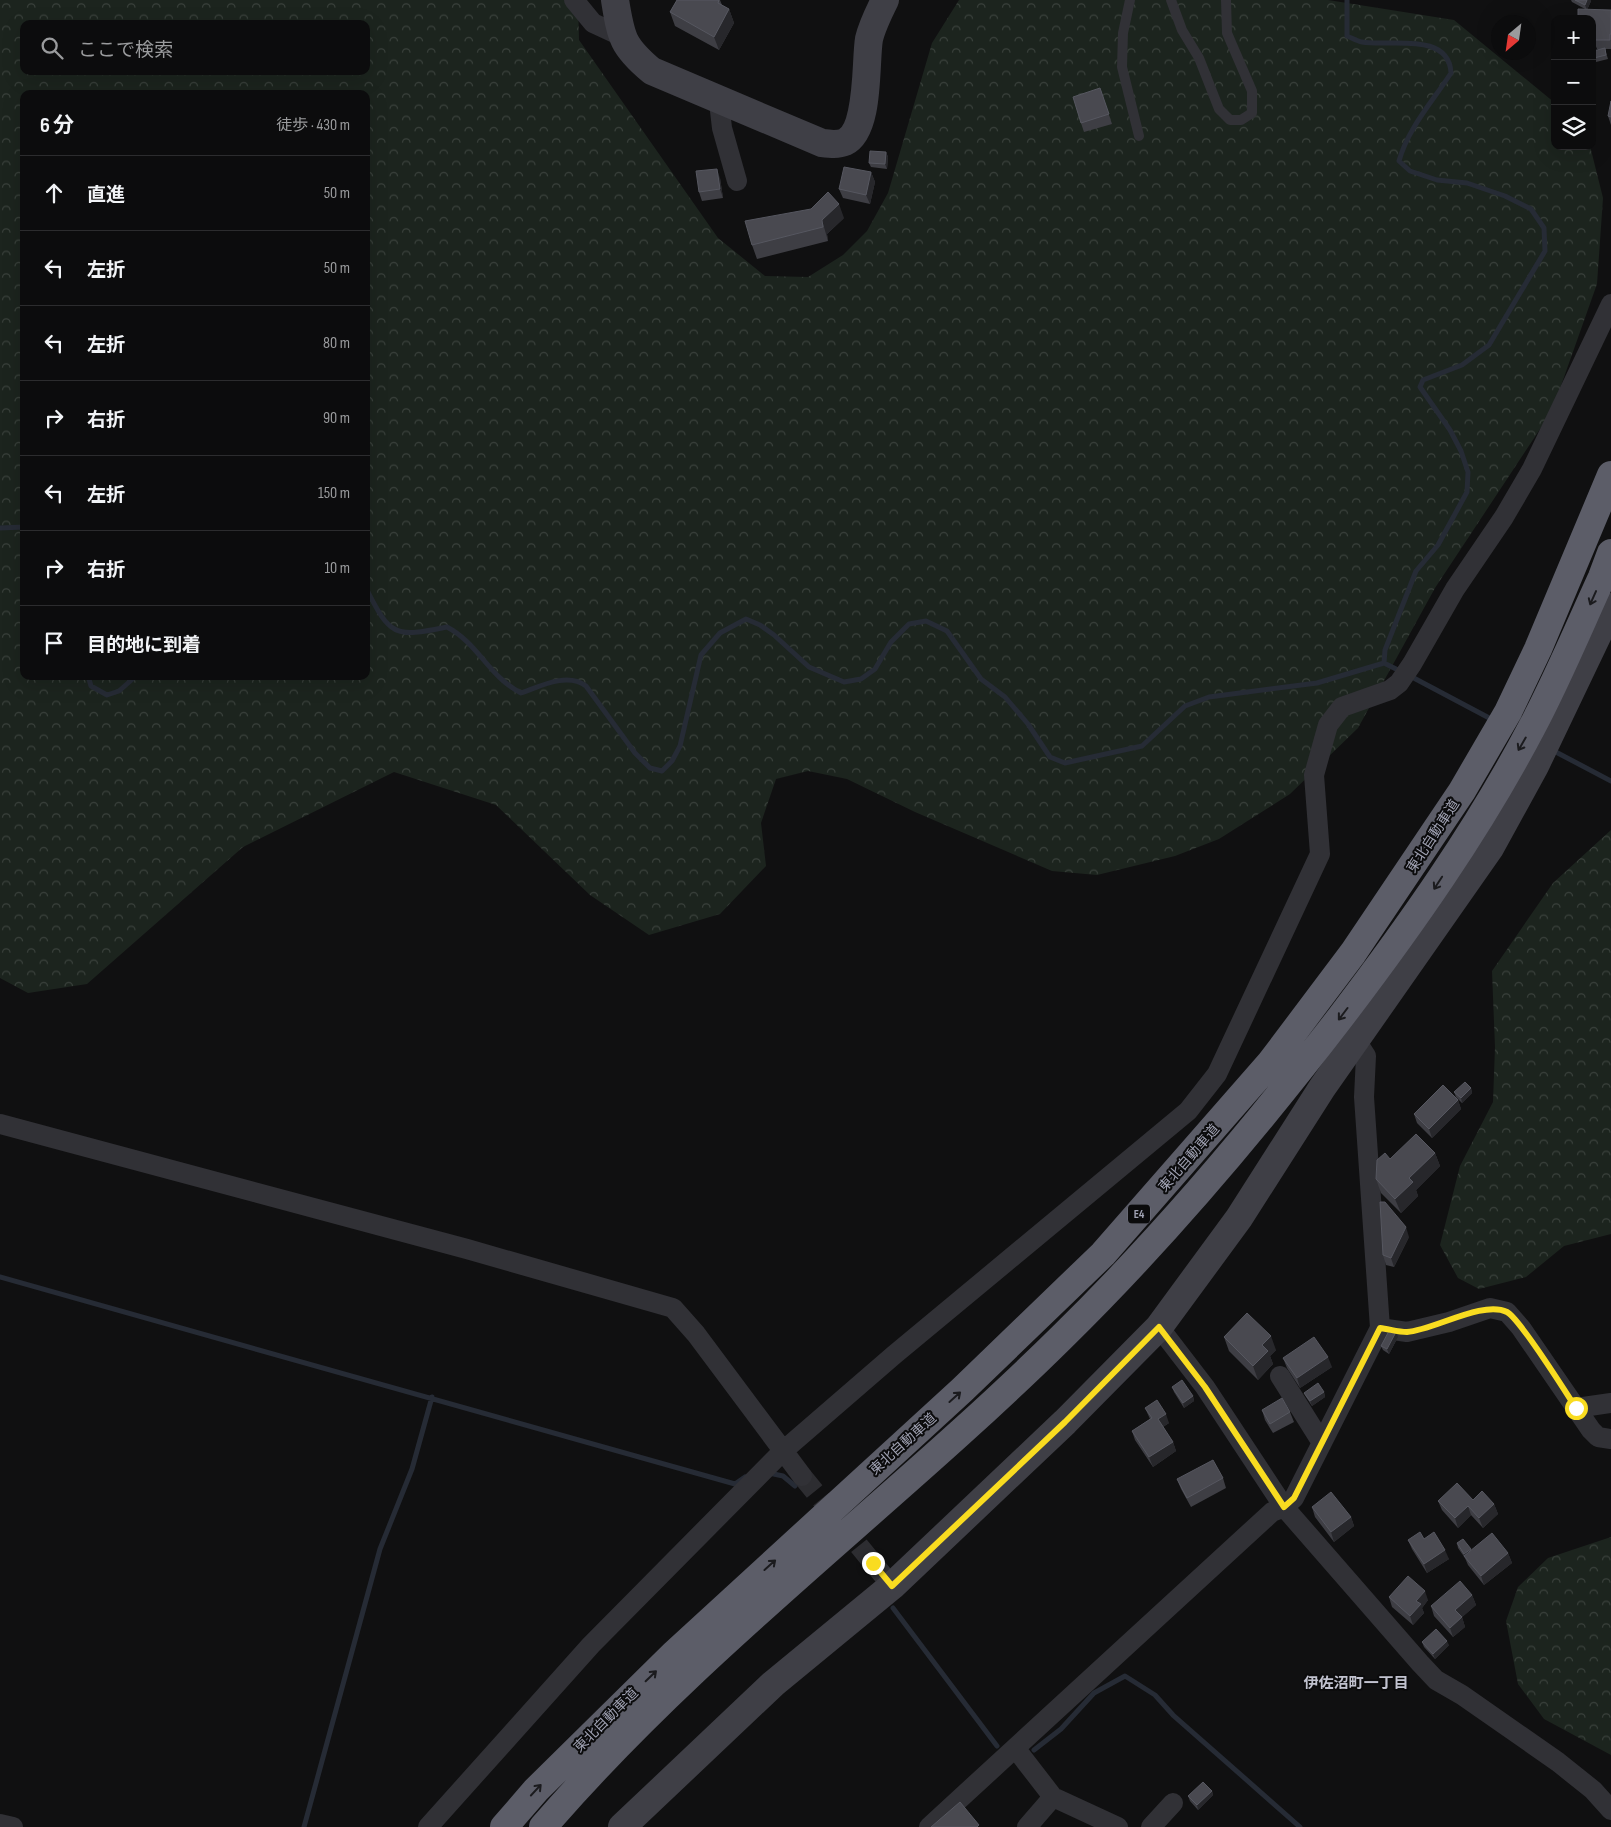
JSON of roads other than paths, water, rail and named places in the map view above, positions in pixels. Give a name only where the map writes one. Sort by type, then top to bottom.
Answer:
[{"type":"highway","name":"東北自動車道","points":[[504,1827],[536,1790],[675,1653],[962,1390],[1089,1268],[1210,1134],[1271,1062],[1353,953],[1462,791],[1508,712],[1538,648],[1611,475]]},
{"type":"highway","name":"東北自動車道","points":[[543,1827],[629,1735],[695,1670],[898,1489],[1063,1337],[1239,1146],[1376,971],[1429,896],[1488,804],[1532,727],[1611,552]]},
{"type":"street","points":[[574,0],[593,23],[621,36]]},
{"type":"street","points":[[615,0],[621,36],[633,56],[652,72],[822,143],[833,144],[845,142],[857,129],[864,102],[869,40],[885,0]]},
{"type":"street","points":[[720,102],[722,128],[737,181]]},
{"type":"street","points":[[428,1827],[591,1645],[783,1451],[894,1355],[1188,1111],[1217,1074],[1320,854],[1314,775],[1328,725],[1342,707],[1390,690],[1399,683],[1412,664],[1456,589],[1504,518],[1532,469],[1611,304]]},
{"type":"street","points":[[622,1827],[773,1684],[892,1586],[1065,1422],[1159,1327],[1239,1218],[1322,1088],[1490,848],[1535,766],[1611,607]]},
{"type":"street","points":[[929,1827],[1272,1512],[1284,1507],[1294,1498],[1380,1328],[1364,1097],[1366,1056],[1356,1039]]},
{"type":"street","points":[[0,1124],[467,1249],[673,1308],[696,1334],[802,1476]]},
{"type":"street","points":[[1380,1328],[1407,1332],[1449,1322],[1490,1308],[1507,1312],[1521,1328],[1598,1437],[1611,1439]]},
{"type":"street","points":[[1159,1327],[1205,1387],[1284,1507],[1436,1680],[1462,1695],[1558,1762],[1593,1790],[1611,1810]]},
{"type":"street","points":[[1280,1376],[1322,1443]]},
{"type":"street","points":[[1576,1408],[1611,1403]]},
{"type":"street","points":[[873,1563],[892,1586]]},
{"type":"street","points":[[1016,1749],[1053,1797],[1118,1827]]},
{"type":"street","points":[[1027,1827],[1053,1797]]},
{"type":"street","points":[[1151,1827],[1173,1803]]},
{"type":"street","points":[[0,1824],[13,1827]]},
{"type":"lane","points":[[1130,0],[1123,33],[1122,67],[1139,136]]},
{"type":"lane","points":[[1171,0],[1182,30],[1199,58],[1219,109],[1230,120],[1241,120],[1252,113],[1252,91],[1227,33],[1226,0]]},
{"type":"waterway","points":[[1347,0],[1347,36],[1362,42],[1429,46],[1440,51],[1448,60],[1451,73],[1408,137],[1399,161],[1410,171],[1437,180],[1467,183],[1505,196],[1531,209],[1544,228],[1545,251],[1489,345],[1462,365],[1423,380],[1420,387],[1450,430],[1461,451],[1468,472],[1467,492],[1438,545],[1416,571],[1385,650],[1384,663]]},
{"type":"waterway","points":[[0,528],[20,527]]},
{"type":"waterway","points":[[370,596],[381,616],[396,630],[415,632],[447,627],[458,634],[500,678],[521,693],[562,680],[571,680],[586,686],[635,753],[650,768],[662,771],[672,761],[680,746],[701,655],[720,633],[746,619],[760,625],[774,635],[809,667],[844,682],[861,679],[875,669],[891,642],[909,624],[926,621],[947,631],[981,679],[1005,697],[1028,724],[1050,757],[1065,763],[1142,746],[1185,706],[1209,697],[1317,683],[1384,663],[1402,672]]},
{"type":"waterway","points":[[1410,676],[1493,720]]},
{"type":"waterway","points":[[89,680],[91,686],[107,695],[119,691],[131,680]]},
{"type":"waterway","points":[[1552,750],[1611,781]]},
{"type":"waterway","points":[[0,1277],[735,1484],[745,1477]]},
{"type":"waterway","points":[[304,1827],[380,1549],[412,1469],[432,1397]]},
{"type":"waterway","points":[[769,1473],[783,1476],[795,1486]]},
{"type":"waterway","points":[[893,1608],[997,1746]]},
{"type":"waterway","points":[[1034,1750],[1061,1729],[1094,1693],[1125,1676],[1155,1695],[1173,1715],[1300,1827]]},
{"type":"tunnel","points":[[802,1476],[873,1563]]},
{"type":"district","name":"伊佐沼町一丁目","points":[[1356,1683]]}]
